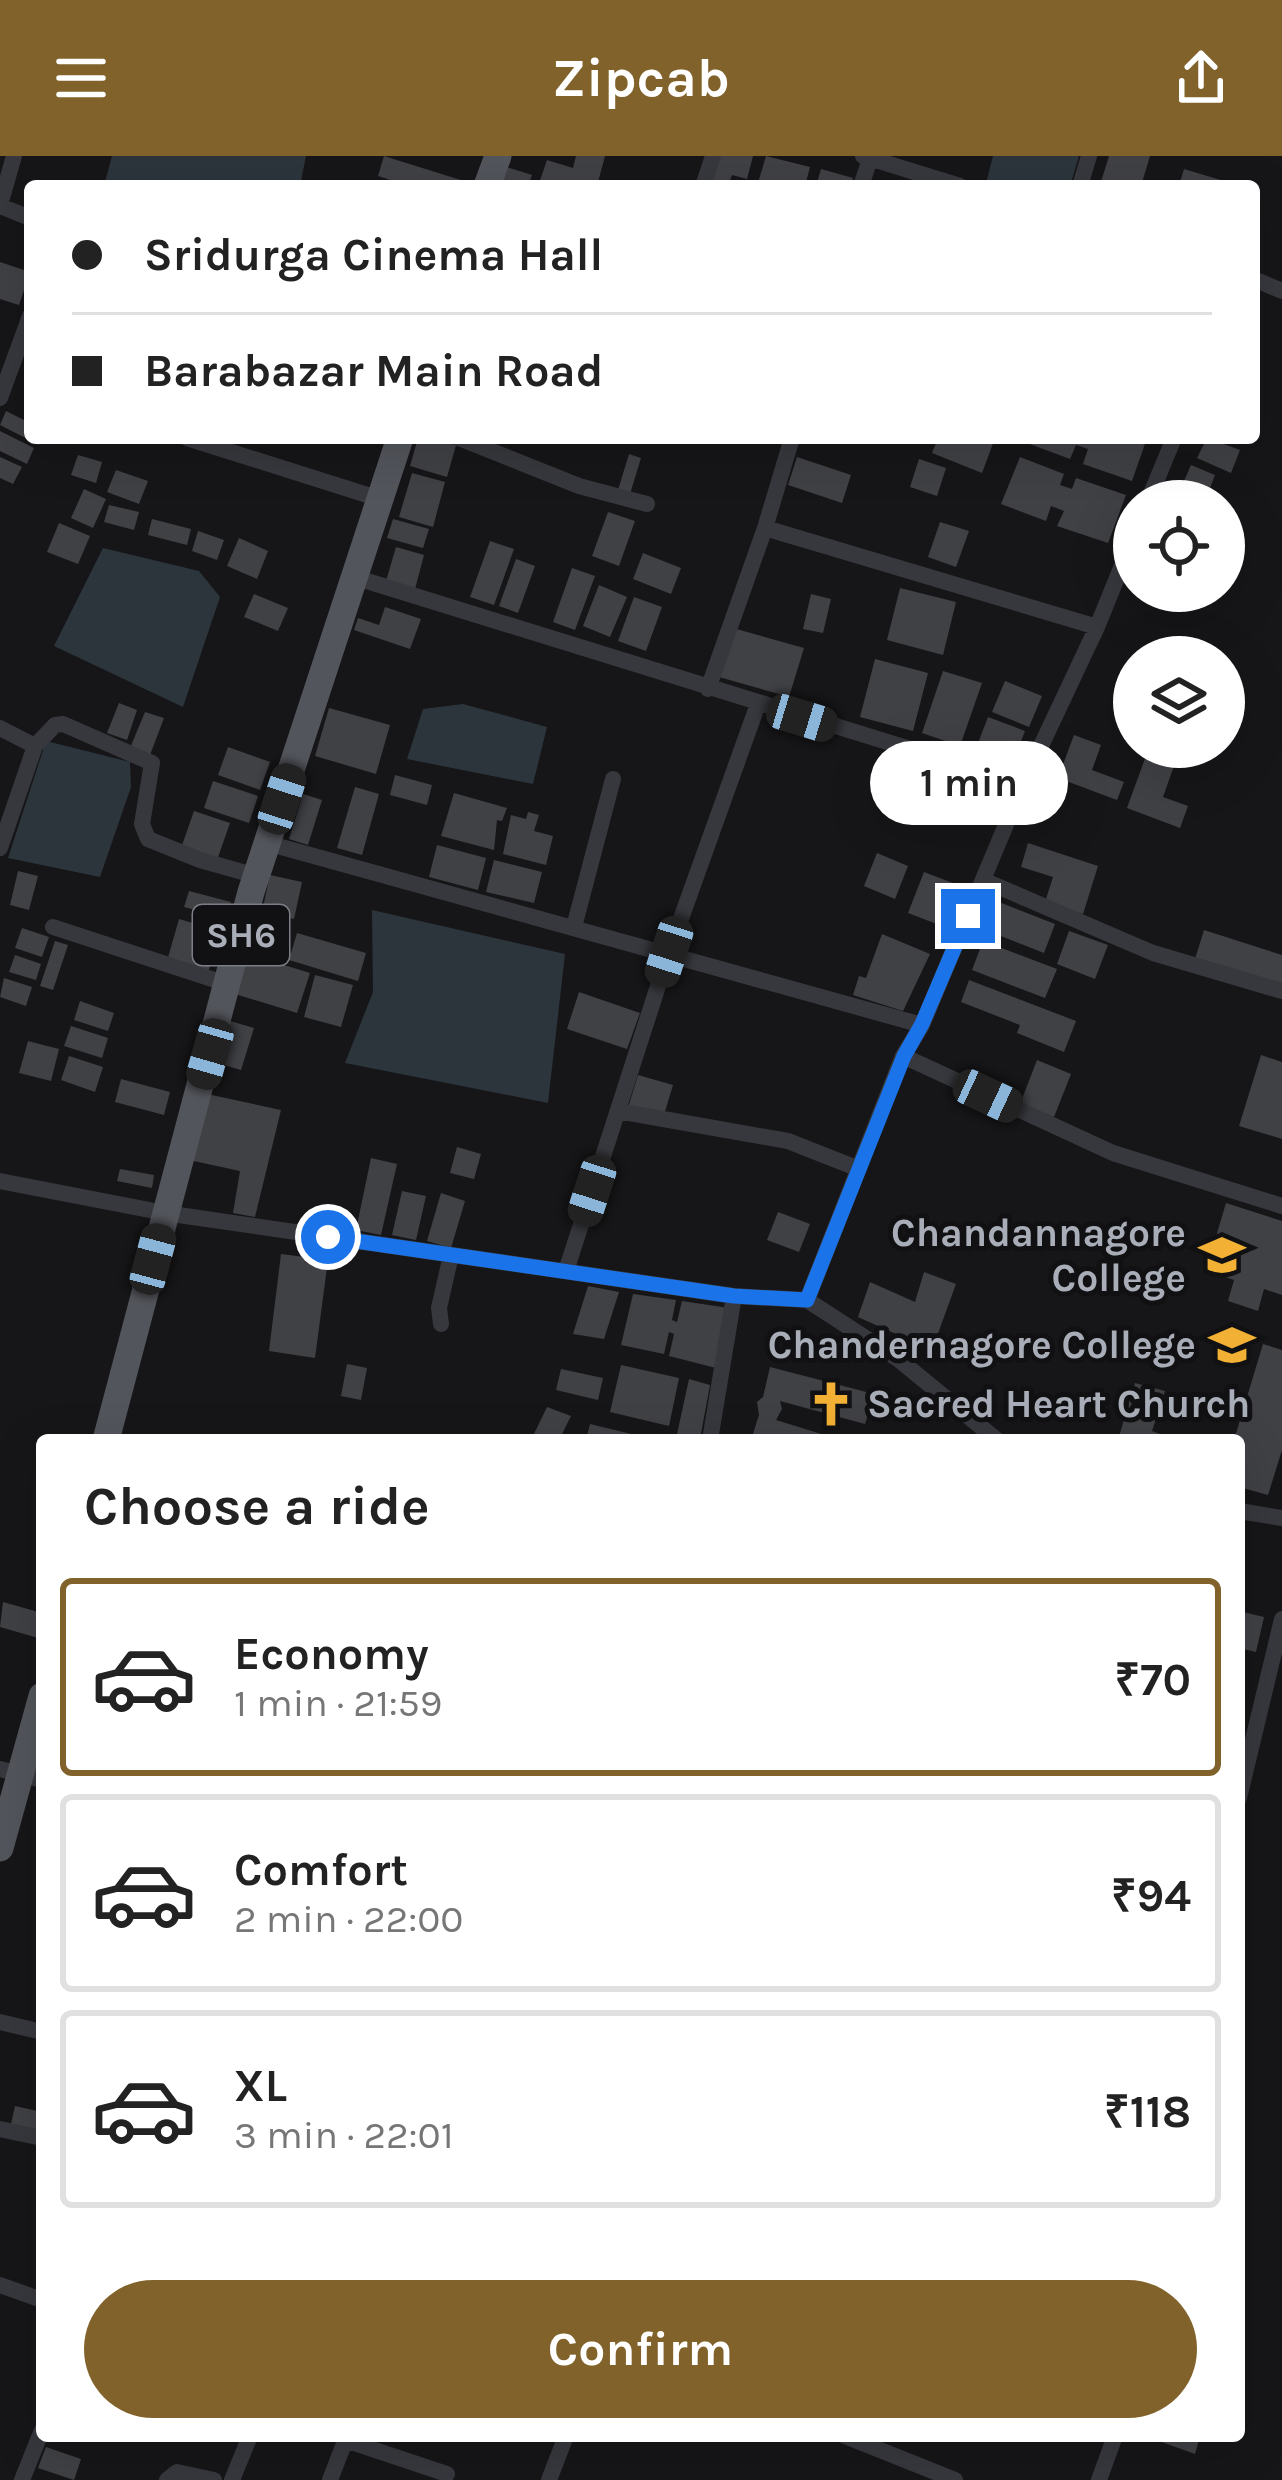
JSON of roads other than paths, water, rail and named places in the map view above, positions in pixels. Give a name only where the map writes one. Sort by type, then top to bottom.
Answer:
[{"type":"main road","name":"SH6","points":[[108,1434],[256,876],[398,444]]},
{"type":"main road","points":[[0,1848],[36,1719]]},
{"type":"street","points":[[0,206],[14,156]]},
{"type":"street","points":[[868,157],[941,180]]},
{"type":"street","points":[[0,398],[24,332]]},
{"type":"street","points":[[206,444],[380,499]]},
{"type":"street","points":[[474,444],[579,486],[647,504]]},
{"type":"street","points":[[708,689],[790,444]]},
{"type":"street","points":[[1157,480],[1172,444]]},
{"type":"street","points":[[765,528],[1097,627]]},
{"type":"street","points":[[354,577],[1023,784]]},
{"type":"street","points":[[807,1300],[904,1056],[1113,588]]},
{"type":"street","points":[[566,1271],[669,952],[758,704]]},
{"type":"street","points":[[0,848],[34,746],[55,724],[63,724],[152,763],[142,824],[148,839],[256,876]]},
{"type":"street","points":[[0,728],[34,746]]},
{"type":"street","points":[[574,927],[613,779]]},
{"type":"street","points":[[268,843],[922,1024]]},
{"type":"street","points":[[983,880],[1153,953],[1282,991]]},
{"type":"street","points":[[53,927],[230,985]]},
{"type":"street","points":[[904,1056],[1113,1153],[1282,1206]]},
{"type":"street","points":[[618,1111],[788,1141],[859,1169]]},
{"type":"street","points":[[0,1181],[165,1213],[734,1296],[807,1300],[898,1359],[990,1434]]},
{"type":"street","points":[[441,1324],[439,1308],[451,1255]]},
{"type":"street","points":[[711,1434],[734,1296]]},
{"type":"street","points":[[1245,1512],[1282,1518]]},
{"type":"street","points":[[1245,1773],[1282,1618]]},
{"type":"street","points":[[0,2022],[36,2031]]},
{"type":"street","points":[[0,2128],[36,2137]]},
{"type":"street","points":[[0,2285],[36,2298]]},
{"type":"street","points":[[22,2480],[37,2442]]},
{"type":"street","points":[[232,2480],[248,2442]]},
{"type":"street","points":[[330,2480],[344,2442]]},
{"type":"street","points":[[357,2442],[447,2474]]},
{"type":"street","points":[[548,2480],[564,2442]]},
{"type":"street","points":[[860,2442],[955,2480]]},
{"type":"street","points":[[1099,2480],[1112,2442]]},
{"type":"street","points":[[167,2480],[177,2472],[214,2480]]},
{"type":"place","name":"Chandannagore College","points":[[1222,1255]]},
{"type":"place","name":"Chandernagore College","points":[[1232,1345]]},
{"type":"place","name":"Sacred Heart Church","points":[[831,1404]]}]
